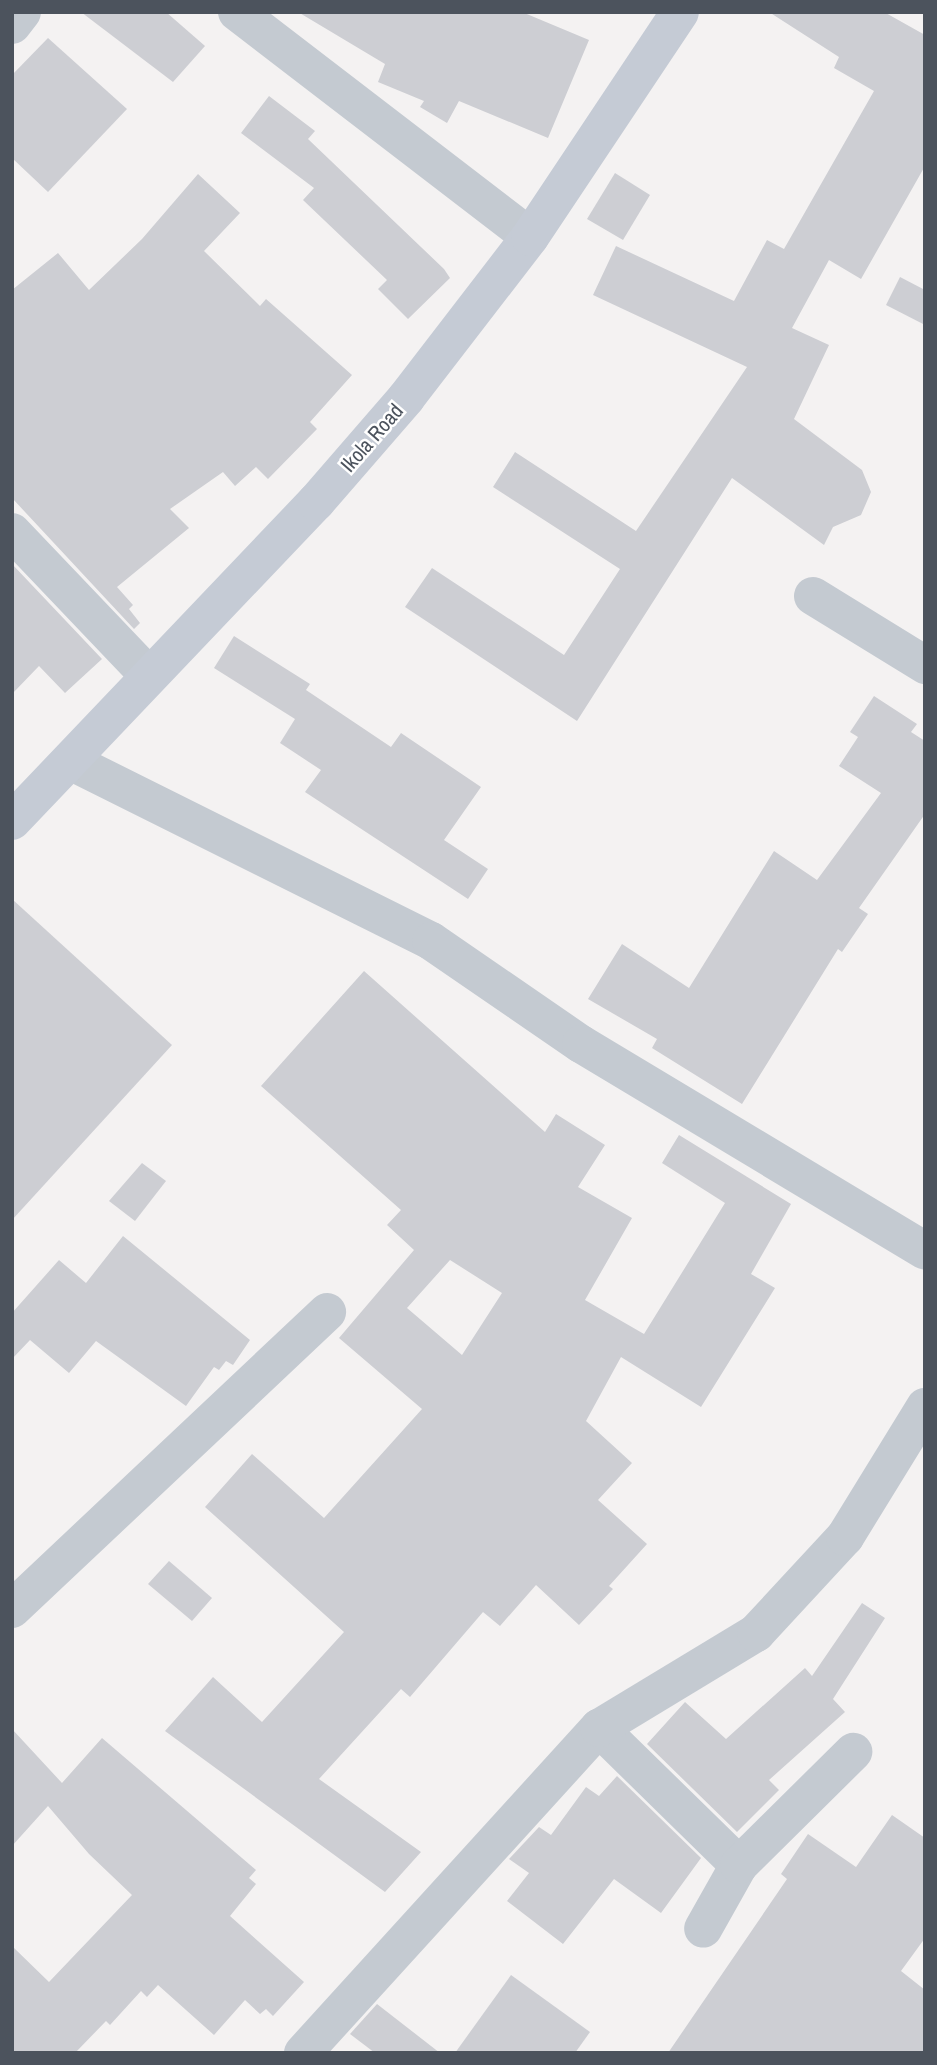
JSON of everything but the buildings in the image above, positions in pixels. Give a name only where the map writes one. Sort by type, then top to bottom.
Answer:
[{"type":"street","points":[[12,25],[22,12]]},
{"type":"street","points":[[237,12],[280,24],[530,237]]},
{"type":"street","name":"Ikola Road","points":[[12,821],[148,675],[316,502],[406,398],[530,237],[680,12]]},
{"type":"street","points":[[12,533],[148,675]]},
{"type":"street","points":[[813,596],[925,664]]},
{"type":"street","points":[[70,761],[431,941],[581,1044],[925,1251]]},
{"type":"street","points":[[12,1609],[327,1312]]},
{"type":"street","points":[[303,2053],[599,1728],[756,1633],[845,1537],[925,1407]]},
{"type":"street","points":[[599,1728],[739,1865]]},
{"type":"street","points":[[703,1929],[739,1865],[853,1752]]}]
